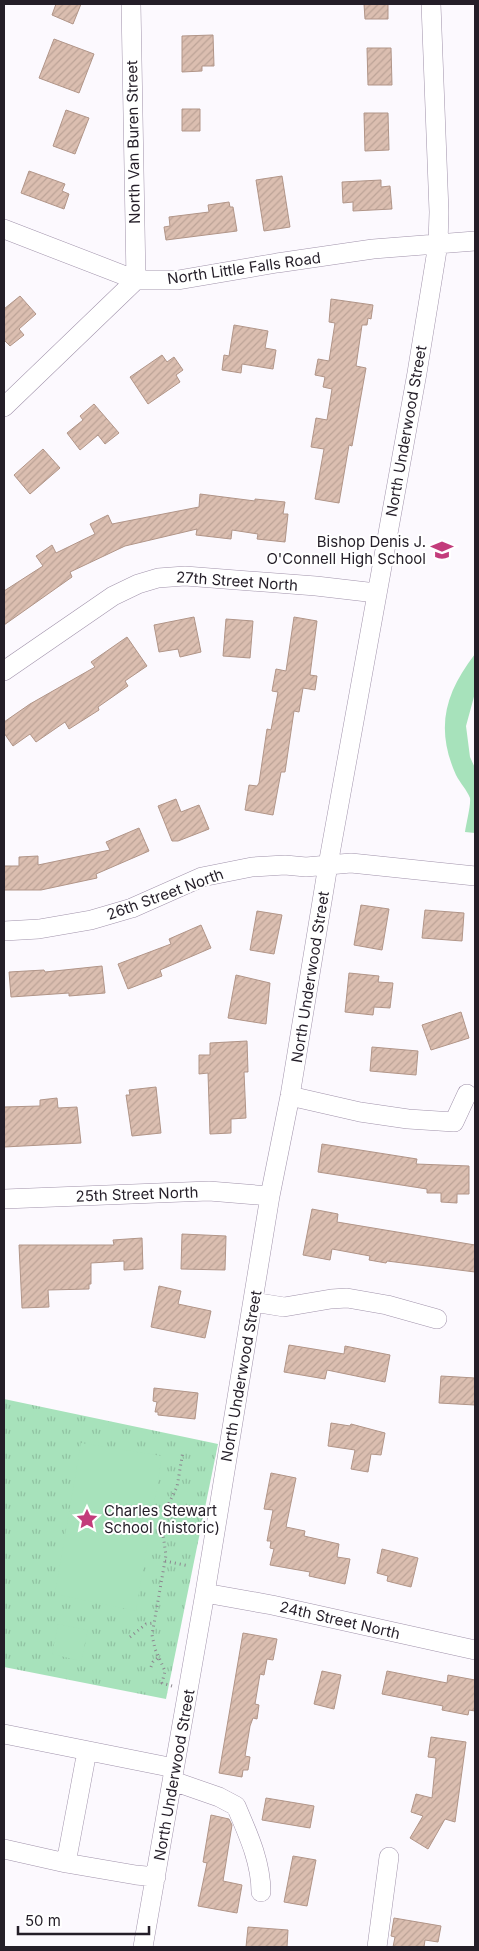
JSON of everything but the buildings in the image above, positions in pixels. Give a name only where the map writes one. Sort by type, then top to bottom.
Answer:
[{"type":"street","name":"North Van Buren Street","points":[[131,4],[136,280]]},
{"type":"street","name":"North Underwood Street","points":[[143,1947],[205,1592],[270,1196],[290,1096],[328,865],[438,244],[439,212],[431,4]]},
{"type":"street","points":[[4,229],[136,280],[4,407]]},
{"type":"street","name":"North Little Falls Road","points":[[136,280],[178,280],[373,249],[475,241]]},
{"type":"street","name":"27th Street North","points":[[4,671],[113,596],[138,584],[158,578],[171,576],[194,577],[316,586],[376,593]]},
{"type":"street","name":"26th Street North","points":[[4,931],[48,928],[105,916],[132,908],[191,882],[228,871],[280,865],[306,867],[351,863],[475,876]]},
{"type":"street","points":[[290,1096],[360,1112],[408,1120],[454,1122],[467,1094]]},
{"type":"street","name":"25th Street North","points":[[4,1199],[209,1191],[270,1196]]},
{"type":"street","points":[[253,1302],[284,1307],[347,1298],[379,1303],[437,1319]]},
{"type":"street","name":"24th Street North","points":[[205,1592],[475,1650]]},
{"type":"street","points":[[4,1734],[87,1751],[174,1774],[236,1806],[261,1875],[261,1892]]},
{"type":"street","points":[[66,1863],[87,1751]]},
{"type":"street","points":[[4,1850],[66,1863],[156,1877]]},
{"type":"street","points":[[378,1947],[389,1856]]},
{"type":"path","points":[[173,1686],[162,1683],[165,1671],[152,1637],[165,1562],[166,1550],[163,1535],[168,1505],[177,1487],[183,1451]]},
{"type":"path","points":[[165,1562],[189,1566]]},
{"type":"path","points":[[130,1637],[146,1624],[154,1623]]},
{"type":"path","points":[[151,1667],[152,1662],[159,1657]]},
{"type":"green space","points":[[475,654],[475,693],[466,726],[470,757],[475,768],[475,833],[465,832],[470,798],[456,775],[450,758],[445,726],[446,711],[450,697],[456,683]]},
{"type":"green space","points":[[4,1399],[218,1444],[166,1699],[4,1667]]},
{"type":"green space","points":[[81,1443],[162,1456],[136,1611],[55,1594]]},
{"type":"green space","points":[[58,1624],[88,1630],[81,1661],[52,1654]]},
{"type":"place","name":"Bishop Denis J. O'Connell High School","points":[[442,550]]},
{"type":"place","name":"Charles Stewart School (historic)","points":[[87,1519]]}]
